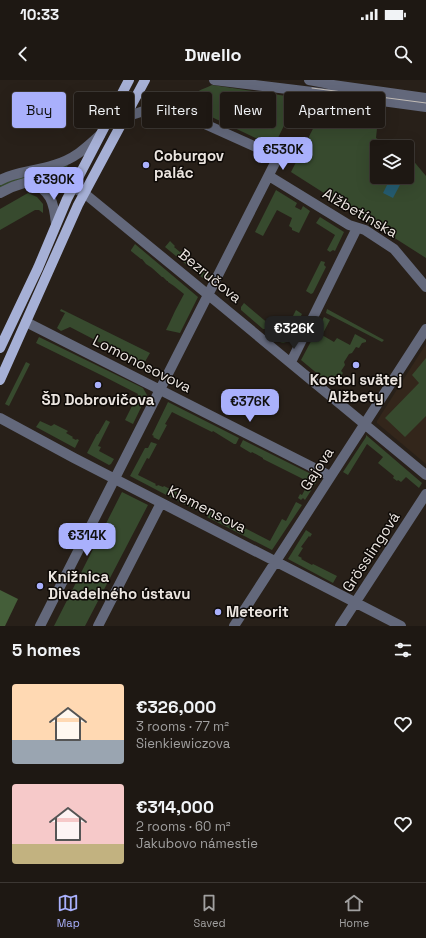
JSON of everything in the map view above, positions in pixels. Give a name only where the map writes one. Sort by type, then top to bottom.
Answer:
[{"type":"main road","points":[[0,348],[38,268],[66,199],[129,80]]},
{"type":"main road","points":[[134,101],[145,80]]},
{"type":"main road","points":[[0,380],[78,205],[120,128]]},
{"type":"street","points":[[214,80],[339,95],[426,108]]},
{"type":"street","points":[[251,80],[316,82],[426,98]]},
{"type":"street","points":[[40,626],[278,157],[167,107],[153,108],[134,114]]},
{"type":"street","points":[[0,180],[17,174],[53,166],[69,160],[82,151],[102,133]]},
{"type":"street","name":"Alžbetínska","points":[[269,176],[349,225],[365,230],[394,249],[426,287]]},
{"type":"street","name":"Bezručova","points":[[0,194],[17,186],[40,180],[63,183],[84,194],[291,362],[426,475]]},
{"type":"street","points":[[29,182],[41,188],[50,198],[55,213],[56,224]]},
{"type":"street","points":[[291,362],[357,228]]},
{"type":"street","name":"Lomonosovova","points":[[26,322],[330,476]]},
{"type":"street","name":"Gajova","points":[[234,626],[426,329]]},
{"type":"street","name":"Klemensova","points":[[0,418],[401,626]]},
{"type":"street","name":"Grösslingová","points":[[340,626],[426,494]]},
{"type":"street","points":[[98,626],[162,502]]},
{"type":"shaded area","points":[[426,344],[426,464],[377,423],[377,421]]},
{"type":"green space","points":[[212,85],[259,92],[220,92],[220,121],[212,117],[212,92],[198,92]]},
{"type":"green space","points":[[276,94],[284,96],[284,126],[276,142],[270,145],[235,128],[276,128]]},
{"type":"green space","points":[[313,128],[377,128],[376,138],[379,140],[370,140],[370,184],[414,184],[414,162],[426,176],[426,258],[291,172]]},
{"type":"green space","points":[[68,165],[62,177],[45,175],[31,176],[15,181],[0,189],[0,184],[11,179]]},
{"type":"green space","points":[[276,190],[297,203],[295,207],[301,210],[303,206],[310,211],[299,233],[292,230],[289,226],[292,218],[277,210],[263,236],[255,232]]},
{"type":"green space","points":[[28,193],[37,197],[43,204],[43,213],[39,210],[35,210],[0,230],[0,209]]},
{"type":"green space","points":[[320,217],[344,232],[335,251],[333,250],[330,252],[327,250],[335,235],[316,223]]},
{"type":"green space","points":[[170,241],[175,246],[174,247],[189,257],[188,258],[194,263],[202,266],[203,271],[209,274],[207,279],[204,279],[165,247]]},
{"type":"green space","points":[[135,244],[198,297],[180,333],[166,330],[184,294],[131,251]]},
{"type":"green space","points":[[321,261],[325,262],[324,265],[326,267],[313,293],[311,294],[306,291]]},
{"type":"green space","points":[[244,303],[270,325],[266,329],[263,329],[241,310]]},
{"type":"green space","points":[[61,309],[150,353],[143,365],[70,327],[61,331],[57,328],[65,313],[60,311]]},
{"type":"green space","points":[[327,309],[384,340],[382,342],[326,313]]},
{"type":"green space","points":[[296,310],[302,314],[288,341],[283,343],[270,334],[270,331],[273,328],[278,331],[282,331],[284,329],[286,330]]},
{"type":"green space","points":[[324,317],[330,320],[322,335],[334,342],[337,338],[350,345],[355,334],[366,340],[366,342],[362,343],[359,348],[356,347],[352,353],[349,354],[341,371],[343,373],[339,378],[332,377],[325,380],[301,360]]},
{"type":"green space","points":[[39,337],[143,388],[147,395],[133,424],[125,420],[138,394],[36,343]]},
{"type":"green space","points":[[426,358],[426,416],[405,437],[385,418],[419,383],[412,375]]},
{"type":"green space","points":[[26,362],[30,364],[9,406],[5,404]]},
{"type":"green space","points":[[168,402],[239,438],[236,444],[213,431],[212,432],[172,412],[165,424],[167,425],[159,440],[153,437],[154,436],[152,435]]},
{"type":"green space","points":[[106,420],[110,422],[98,446],[101,447],[99,451],[114,459],[109,465],[87,453]]},
{"type":"green space","points":[[40,421],[51,426],[54,424],[68,431],[66,433],[73,437],[72,438],[79,440],[75,448],[36,427]]},
{"type":"green space","points":[[366,435],[422,483],[419,488],[406,477],[401,482],[393,478],[394,476],[378,463],[383,457],[367,444],[348,475],[343,472]]},
{"type":"green space","points":[[243,440],[319,478],[305,500],[303,498],[301,500],[298,498],[300,494],[302,495],[309,482],[241,447],[240,446]]},
{"type":"green space","points":[[151,442],[157,444],[149,459],[147,458],[138,475],[156,484],[155,485],[157,486],[164,486],[184,496],[183,497],[199,506],[197,511],[130,476],[145,448],[148,448]]},
{"type":"green space","points":[[122,492],[148,505],[85,626],[54,626]]},
{"type":"green space","points":[[296,502],[302,505],[272,550],[207,517],[209,512],[211,512],[270,541],[282,519],[286,521]]},
{"type":"green space","points":[[306,530],[312,534],[301,547],[303,548],[298,556],[312,565],[313,564],[337,576],[333,583],[288,559]]},
{"type":"green space","points":[[0,590],[18,599],[5,626],[0,626]]},
{"type":"water","points":[[388,184],[400,184],[393,198],[383,193]]},
{"type":"tram line","points":[[312,88],[426,103]]},
{"type":"place","name":"Coburgov palác","points":[[146,165]]},
{"type":"place","name":"Kostol svätej Alžbety","points":[[356,365]]},
{"type":"place","name":"ŠD Dobrovičova","points":[[98,385]]},
{"type":"place","name":"Knižnica Divadelného ústavu","points":[[40,586]]},
{"type":"place","name":"Meteorit","points":[[218,612]]}]
